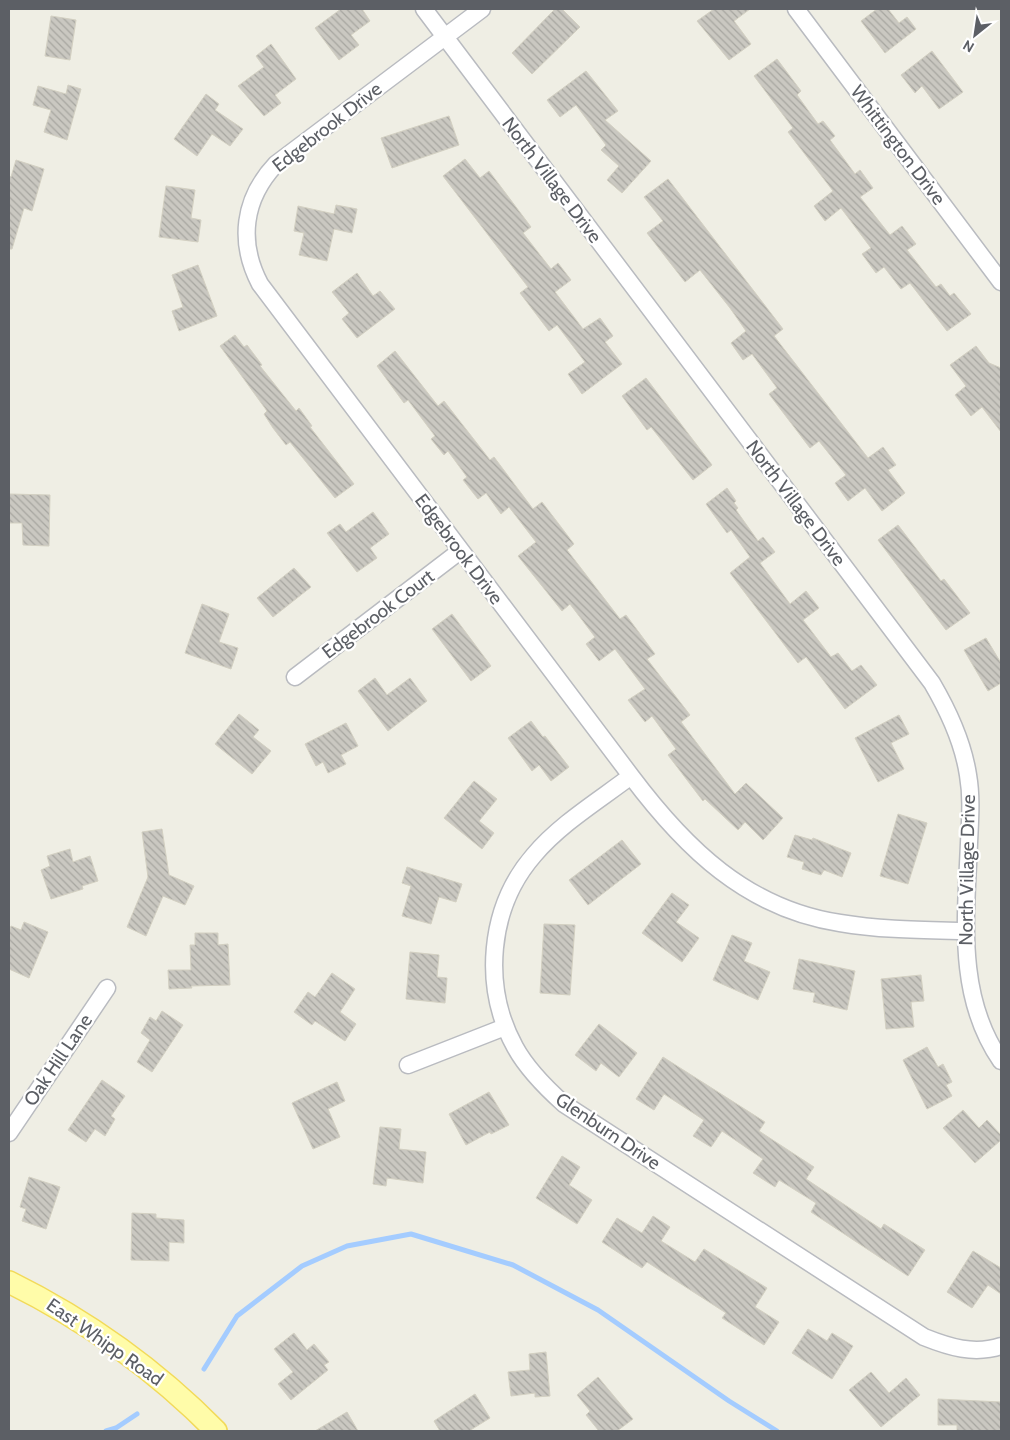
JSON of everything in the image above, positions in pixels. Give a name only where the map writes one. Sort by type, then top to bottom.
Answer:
[{"type":"main road","name":"East Whipp Road","points":[[9,1282],[82,1322],[119,1347],[162,1380],[216,1431]]},
{"type":"street","name":"North Village Drive","points":[[424,9],[932,684],[950,714],[962,748],[968,774],[971,801],[965,931],[966,961],[972,996],[984,1030],[1001,1061]]},
{"type":"street","points":[[445,36],[482,9]]},
{"type":"street","name":"Whittington Drive","points":[[796,9],[1001,282]]},
{"type":"street","name":"Edgebrook Drive","points":[[445,36],[276,164],[256,191],[250,206],[245,229],[246,246],[252,269],[260,284],[662,818],[684,841],[734,881],[767,900],[797,912],[837,923],[879,929],[965,931]]},
{"type":"street","name":"Edgebrook Court","points":[[295,677],[460,551]]},
{"type":"street","name":"Glenburn Drive","points":[[631,776],[549,839],[533,856],[509,894],[500,920],[494,966],[495,989],[506,1027],[530,1070],[564,1104],[907,1326],[946,1346],[981,1350],[1001,1346]]},
{"type":"street","name":"Oak Hill Lane","points":[[9,1133],[107,988]]},
{"type":"street","points":[[408,1065],[506,1027]]},
{"type":"building","points":[[341,9],[362,9],[370,21],[351,35],[359,45],[339,60],[315,28]]},
{"type":"building","points":[[555,9],[562,9],[580,27],[532,74],[512,53]]},
{"type":"building","points":[[714,9],[750,9],[734,21],[751,44],[729,60],[697,21]]},
{"type":"building","points":[[877,9],[888,9],[899,23],[907,17],[916,29],[885,53],[861,21]]},
{"type":"building","points":[[51,16],[76,20],[70,60],[45,56]]},
{"type":"building","points":[[271,44],[296,79],[275,95],[281,103],[264,116],[238,86],[264,67],[256,56]]},
{"type":"building","points":[[932,51],[963,92],[939,109],[922,86],[915,93],[901,75]]},
{"type":"building","points":[[777,59],[801,91],[797,95],[818,124],[823,121],[835,136],[830,140],[855,174],[860,170],[873,188],[860,197],[890,235],[902,226],[916,244],[907,250],[936,287],[941,284],[950,296],[954,293],[971,314],[947,331],[910,283],[901,289],[884,267],[876,273],[862,254],[871,248],[841,208],[825,221],[814,206],[833,191],[788,132],[793,128],[754,76]]},
{"type":"building","points":[[586,71],[618,111],[605,120],[651,161],[622,193],[607,180],[619,166],[601,150],[606,145],[576,105],[560,117],[547,100]]},
{"type":"building","points":[[68,85],[81,89],[67,140],[44,132],[51,110],[33,105],[38,86],[66,94]]},
{"type":"building","points":[[206,94],[219,104],[215,110],[243,129],[230,146],[212,134],[197,156],[174,139]]},
{"type":"building","points":[[449,116],[459,145],[392,168],[381,138]]},
{"type":"building","points":[[465,159],[480,178],[489,171],[531,227],[523,233],[551,269],[558,263],[571,280],[555,292],[583,329],[600,318],[613,336],[605,342],[622,364],[582,394],[568,374],[585,362],[557,325],[549,331],[520,293],[528,287],[443,176]]},
{"type":"building","points":[[16,160],[44,169],[32,211],[24,208],[12,249],[9,249],[9,176],[11,177]]},
{"type":"building","points":[[668,179],[783,329],[774,336],[868,458],[883,447],[896,465],[888,470],[905,493],[882,511],[865,488],[848,501],[835,483],[846,475],[819,441],[810,448],[769,394],[777,388],[752,354],[743,360],[731,343],[746,331],[730,308],[700,270],[685,282],[647,233],[663,221],[644,197]]},
{"type":"building","points":[[166,186],[195,190],[191,218],[201,220],[198,242],[159,237]]},
{"type":"building","points":[[336,205],[357,209],[352,233],[334,229],[327,261],[299,255],[304,233],[294,231],[298,206],[334,214]]},
{"type":"building","points":[[198,265],[217,316],[179,331],[172,311],[183,307],[172,275]]},
{"type":"building","points":[[357,273],[373,296],[380,291],[395,309],[357,338],[342,319],[349,313],[332,292]]},
{"type":"building","points":[[235,335],[244,347],[247,345],[262,365],[260,366],[296,411],[299,408],[312,426],[310,427],[354,484],[335,498],[290,442],[286,445],[273,428],[264,414],[267,411],[220,346]]},
{"type":"building","points":[[976,346],[989,363],[1001,368],[1001,432],[982,407],[971,416],[955,395],[966,386],[950,365]]},
{"type":"building","points":[[395,351],[438,406],[444,401],[490,460],[494,457],[533,509],[542,502],[574,544],[567,550],[620,619],[626,615],[655,654],[647,659],[690,715],[681,722],[735,794],[746,783],[783,818],[763,840],[745,822],[738,830],[705,799],[703,801],[668,755],[676,749],[652,716],[645,722],[628,700],[645,689],[615,649],[599,661],[586,644],[595,637],[570,604],[562,611],[518,556],[536,542],[509,507],[501,514],[486,493],[478,499],[463,480],[467,477],[448,451],[444,455],[431,439],[435,436],[408,400],[404,403],[377,366]]},
{"type":"building","points":[[646,378],[712,465],[693,480],[651,427],[647,430],[622,396]]},
{"type":"building","points":[[727,488],[736,501],[734,503],[738,508],[736,510],[758,541],[763,537],[775,552],[760,563],[790,604],[806,591],[819,608],[803,620],[831,657],[838,653],[852,671],[861,665],[877,685],[845,709],[806,657],[798,663],[730,573],[750,557],[731,530],[727,533],[706,504]]},
{"type":"building","points":[[9,494],[50,495],[49,546],[23,545],[22,523],[9,523]]},
{"type":"building","points":[[373,512],[389,534],[370,548],[377,558],[357,572],[327,533],[340,524],[346,532]]},
{"type":"building","points":[[898,525],[941,581],[944,579],[970,613],[946,630],[878,540]]},
{"type":"building","points":[[294,568],[311,587],[273,617],[257,598]]},
{"type":"building","points":[[202,604],[229,614],[219,642],[238,648],[231,669],[185,653]]},
{"type":"building","points":[[452,614],[491,666],[471,681],[432,629]]},
{"type":"building","points":[[986,638],[1001,663],[1001,683],[988,691],[964,650]]},
{"type":"building","points":[[375,678],[387,695],[410,678],[427,701],[388,731],[358,691]]},
{"type":"building","points":[[239,714],[259,730],[253,737],[271,751],[252,774],[215,744]]},
{"type":"building","points":[[899,715],[909,734],[891,743],[904,769],[878,782],[855,738]]},
{"type":"building","points":[[531,721],[569,767],[551,781],[539,765],[532,771],[508,738]]},
{"type":"building","points":[[346,723],[358,746],[341,755],[346,764],[328,773],[323,762],[316,766],[305,744]]},
{"type":"building","points":[[474,781],[497,799],[479,821],[494,833],[482,849],[444,818]]},
{"type":"building","points":[[898,814],[927,823],[908,884],[880,876]]},
{"type":"building","points":[[162,829],[169,875],[194,886],[185,905],[163,896],[146,936],[127,927],[148,877],[142,832]]},
{"type":"building","points":[[795,835],[812,840],[813,838],[851,853],[842,877],[824,870],[821,875],[802,869],[804,862],[787,857]]},
{"type":"building","points":[[622,840],[641,864],[588,905],[569,880]]},
{"type":"building","points":[[70,849],[73,862],[90,856],[98,881],[82,886],[83,889],[51,899],[41,870],[50,866],[47,856]]},
{"type":"building","points":[[407,867],[462,884],[456,902],[439,897],[431,924],[402,916],[411,886],[402,883]]},
{"type":"building","points":[[672,893],[689,905],[676,922],[699,938],[682,962],[642,933]]},
{"type":"building","points":[[24,922],[48,932],[29,978],[9,969],[9,933],[11,926],[21,930]]},
{"type":"building","points":[[544,924],[575,925],[570,995],[540,993]]},
{"type":"building","points":[[195,933],[218,933],[218,945],[228,944],[230,985],[191,986],[192,988],[169,989],[168,970],[191,970],[190,945],[195,945]]},
{"type":"building","points":[[732,935],[752,943],[744,961],[770,972],[758,1000],[713,980]]},
{"type":"building","points":[[410,952],[439,955],[437,977],[447,978],[445,1003],[406,999]]},
{"type":"building","points":[[799,959],[855,971],[847,1010],[813,1002],[815,993],[793,989]]},
{"type":"building","points":[[332,973],[355,989],[340,1012],[356,1024],[345,1041],[315,1021],[312,1025],[294,1012],[308,992],[315,997]]},
{"type":"building","points":[[921,975],[924,1001],[911,1002],[914,1027],[886,1029],[881,979]]},
{"type":"building","points":[[162,1011],[183,1025],[152,1072],[137,1062],[150,1040],[141,1033],[150,1017],[156,1021]]},
{"type":"building","points":[[599,1024],[637,1053],[619,1077],[601,1063],[596,1071],[575,1055]]},
{"type":"building","points":[[927,1047],[938,1067],[943,1064],[952,1082],[946,1085],[952,1096],[927,1109],[903,1060]]},
{"type":"building","points":[[663,1057],[765,1122],[759,1131],[814,1167],[806,1179],[881,1229],[884,1224],[925,1250],[908,1276],[811,1212],[816,1203],[779,1180],[775,1187],[753,1173],[763,1159],[722,1131],[711,1147],[693,1136],[704,1120],[664,1094],[654,1110],[636,1099]]},
{"type":"building","points":[[102,1080],[125,1096],[111,1116],[115,1119],[105,1136],[95,1129],[86,1142],[68,1130]]},
{"type":"building","points":[[337,1082],[345,1101],[328,1109],[340,1137],[313,1149],[292,1103]]},
{"type":"building","points":[[489,1092],[509,1125],[491,1134],[490,1132],[466,1145],[449,1114]]},
{"type":"building","points":[[963,1110],[979,1128],[987,1120],[1001,1135],[1001,1140],[975,1163],[943,1128]]},
{"type":"building","points":[[380,1127],[401,1129],[399,1149],[426,1152],[423,1183],[387,1178],[386,1186],[373,1184]]},
{"type":"building","points":[[562,1156],[580,1167],[569,1185],[592,1200],[577,1224],[536,1198]]},
{"type":"building","points":[[29,1177],[60,1187],[46,1229],[22,1221],[26,1209],[20,1207]]},
{"type":"building","points":[[132,1213],[156,1214],[156,1218],[184,1220],[184,1243],[169,1242],[169,1261],[131,1260]]},
{"type":"building","points":[[653,1216],[670,1227],[661,1241],[695,1262],[704,1249],[767,1288],[755,1307],[779,1322],[764,1345],[722,1318],[726,1313],[647,1262],[642,1268],[602,1242],[617,1218],[642,1233]]},
{"type":"building","points":[[973,1251],[1001,1268],[1001,1294],[988,1285],[972,1308],[947,1292]]},
{"type":"building","points":[[808,1329],[827,1341],[832,1333],[853,1346],[832,1379],[792,1353]]},
{"type":"building","points":[[294,1333],[307,1350],[314,1344],[329,1362],[324,1365],[328,1370],[291,1400],[278,1384],[293,1372],[274,1349]]},
{"type":"building","points":[[546,1352],[550,1396],[535,1397],[535,1393],[511,1396],[508,1372],[530,1370],[529,1354]]},
{"type":"building","points":[[871,1372],[889,1393],[906,1378],[920,1395],[881,1427],[849,1390]]},
{"type":"building","points":[[598,1377],[633,1419],[617,1431],[599,1431],[586,1415],[590,1411],[577,1395]]},
{"type":"building","points":[[475,1394],[490,1418],[469,1431],[440,1431],[434,1421]]},
{"type":"building","points":[[938,1399],[1001,1402],[1001,1431],[957,1431],[957,1425],[938,1425]]},
{"type":"building","points":[[347,1412],[358,1431],[315,1431]]},
{"type":"waterway","points":[[204,1369],[237,1316],[302,1266],[347,1246],[411,1234],[513,1265],[598,1310],[729,1401],[777,1431]]},
{"type":"waterway","points":[[106,1431],[116,1428],[137,1414]]}]
